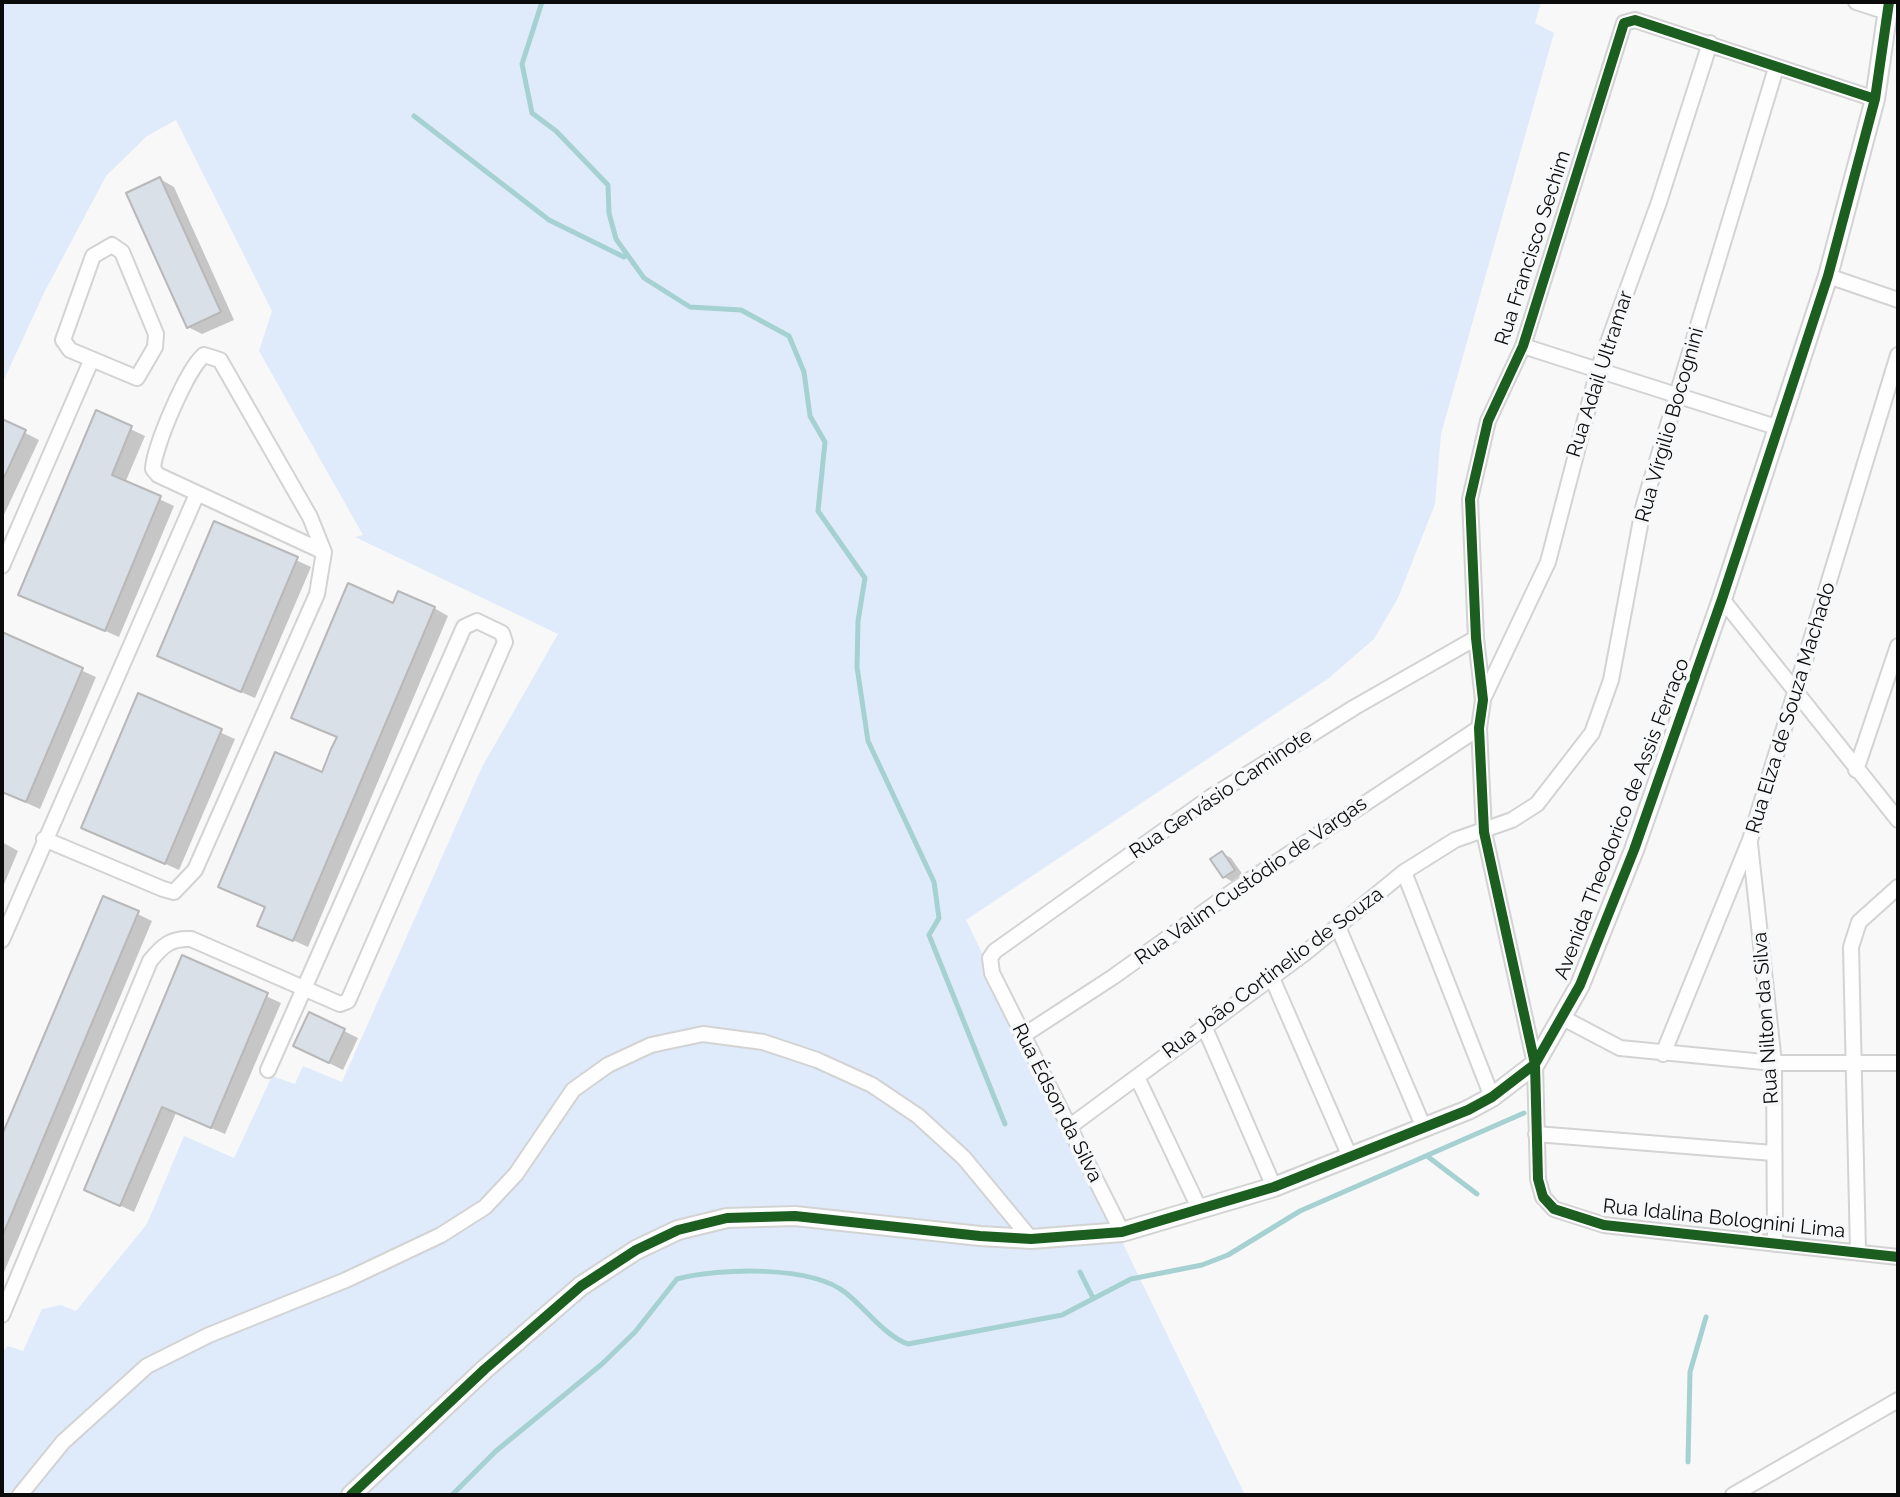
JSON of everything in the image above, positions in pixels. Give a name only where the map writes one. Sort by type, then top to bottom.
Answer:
[{"type":"street","points":[[1856,2],[1888,7]]},
{"type":"street","name":"Avenida Theodorico de Assis Ferraço","points":[[351,1495],[485,1369],[581,1286],[636,1250],[678,1230],[727,1218],[795,1216],[1031,1239],[1122,1232],[1274,1187],[1424,1128],[1492,1097],[1535,1064],[1563,1018],[1634,850],[1722,599],[1828,276],[1875,99],[1888,7]]},
{"type":"street","name":"Rua Francisco Sechim","points":[[1483,700],[1476,638],[1470,499],[1488,421],[1523,346],[1620,30],[1629,20],[1635,20],[1710,43]]},
{"type":"street","points":[[1710,43],[1776,68],[1875,99]]},
{"type":"street","name":"Rua Adail Ultramar","points":[[1483,700],[1548,562],[1598,370],[1659,202],[1710,43]]},
{"type":"street","name":"Rua Vírgilio Bocognini","points":[[1484,832],[1537,804],[1592,733],[1611,680],[1644,504],[1776,68]]},
{"type":"street","points":[[112,245],[122,252],[153,321],[155,347],[137,378],[91,361],[65,346],[65,330],[93,256],[112,245]]},
{"type":"street","points":[[1828,276],[1898,300]]},
{"type":"street","points":[[1523,346],[1776,427]]},
{"type":"street","points":[[44,839],[163,889],[174,892],[186,884],[202,856],[317,594],[324,552],[310,517],[220,360],[204,355],[196,362],[153,460],[153,469],[158,475],[197,494],[324,552]]},
{"type":"street","name":"Rua Elza de Souza Machado","points":[[1663,1054],[1750,840],[1898,355]]},
{"type":"street","points":[[2,566],[91,361]]},
{"type":"street","points":[[2,940],[197,494]]},
{"type":"street","points":[[1722,599],[1898,820]]},
{"type":"street","points":[[2,1315],[150,961],[162,946],[175,938],[191,939],[304,988],[340,1004],[348,1001],[505,642],[497,629],[477,621],[464,627],[304,988],[268,1070]]},
{"type":"street","name":"Rua Gervásio Caminote","points":[[992,973],[990,958],[995,951],[1211,797],[1355,707],[1476,638]]},
{"type":"street","points":[[1856,770],[1898,646]]},
{"type":"street","name":"Rua Idalina Bolognini Lima","points":[[1483,700],[1479,728],[1484,832],[1535,1064],[1538,1179],[1543,1197],[1554,1209],[1604,1225],[1898,1257]]},
{"type":"street","name":"Rua Valim Custódio de Vargas","points":[[1024,1035],[1113,977],[1249,880],[1479,728]]},
{"type":"street","name":"Rua João Cortinelio de Souza","points":[[1069,1127],[1272,978],[1404,872],[1455,840],[1484,832]]},
{"type":"street","name":"Rua Nilton da Silva","points":[[1750,840],[1774,1063],[1775,1244]]},
{"type":"street","points":[[1404,872],[1492,1097]]},
{"type":"street","points":[[1858,1251],[1851,947],[1859,922],[1898,887]]},
{"type":"street","points":[[1338,927],[1424,1128]]},
{"type":"street","name":"Rua Édson da Silva","points":[[992,973],[1122,1232]]},
{"type":"street","points":[[1272,978],[1350,1157]]},
{"type":"street","points":[[1563,1018],[1620,1048],[1663,1054],[1774,1063],[1898,1063]]},
{"type":"street","points":[[1204,1026],[1274,1187]]},
{"type":"street","points":[[20,1495],[63,1442],[147,1366],[209,1335],[346,1280],[441,1235],[485,1207],[516,1174],[573,1090],[608,1065],[651,1045],[703,1034],[763,1042],[817,1060],[872,1085],[918,1116],[964,1158],[1031,1239]]},
{"type":"street","points":[[1137,1077],[1200,1210]]},
{"type":"street","points":[[1536,1134],[1773,1153]]},
{"type":"street","points":[[1733,1495],[1898,1400]]},
{"type":"shaded area","points":[[2,2],[1541,2],[1535,23],[1554,33],[1441,434],[1435,504],[1398,598],[1374,639],[1329,678],[966,920],[1245,1495],[2,1495],[2,1352],[8,1346],[23,1351],[42,1309],[61,1305],[76,1311],[147,1224],[184,1136],[234,1158],[272,1076],[295,1084],[303,1066],[342,1082],[482,767],[558,634],[355,537],[363,535],[259,351],[272,311],[176,120],[147,136],[106,176],[44,293],[2,384]]},
{"type":"building","points":[[160,177],[221,312],[187,328],[126,193]]},
{"type":"building","points":[[96,410],[132,426],[112,475],[161,496],[105,631],[18,595]]},
{"type":"building","points":[[2,419],[26,430],[2,482]]},
{"type":"building","points":[[214,521],[298,557],[241,692],[157,656]]},
{"type":"building","points":[[348,583],[393,603],[398,591],[435,607],[293,941],[257,926],[265,907],[218,887],[275,752],[322,772],[337,737],[291,718]]},
{"type":"building","points":[[2,632],[83,668],[26,802],[2,792]]},
{"type":"building","points":[[138,693],[222,729],[165,864],[81,828]]},
{"type":"building","points":[[1222,851],[1235,870],[1223,878],[1210,859]]},
{"type":"building","points":[[103,896],[139,911],[2,1237],[2,1135]]},
{"type":"building","points":[[182,955],[268,993],[211,1128],[162,1107],[120,1206],[84,1190]]},
{"type":"building","points":[[309,1012],[345,1029],[329,1063],[293,1046]]},
{"type":"waterway","points":[[542,2],[522,64],[532,113],[556,131],[608,185],[609,213],[616,239],[644,278],[690,307],[741,310],[789,336],[804,372],[810,416],[825,442],[818,511],[865,578],[858,621],[857,667],[868,741],[934,882],[939,918],[929,935],[1005,1124]]},
{"type":"waterway","points":[[414,116],[549,220],[624,257]]},
{"type":"waterway","points":[[452,1495],[496,1451],[602,1364],[635,1332],[677,1279],[740,1271],[811,1277],[846,1293],[883,1328],[908,1344],[1062,1315],[1131,1279],[1202,1265],[1228,1255],[1300,1211],[1524,1113]]},
{"type":"waterway","points":[[1427,1156],[1477,1194]]},
{"type":"waterway","points":[[1080,1272],[1093,1298]]},
{"type":"waterway","points":[[1688,1462],[1690,1372],[1706,1317]]},
{"type":"cycle path","points":[[351,1495],[485,1369],[581,1286],[636,1250],[678,1230],[727,1218],[795,1216],[1031,1239],[1122,1232],[1274,1187],[1468,1110],[1492,1097],[1535,1064],[1580,985],[1634,850],[1722,599],[1828,276],[1875,99],[1889,2]]},
{"type":"cycle path","points":[[1875,99],[1635,20],[1624,23],[1523,346],[1488,421],[1470,499],[1476,638],[1483,700],[1479,728],[1484,832],[1535,1064],[1538,1179],[1543,1197],[1554,1209],[1604,1225],[1898,1257]]}]
